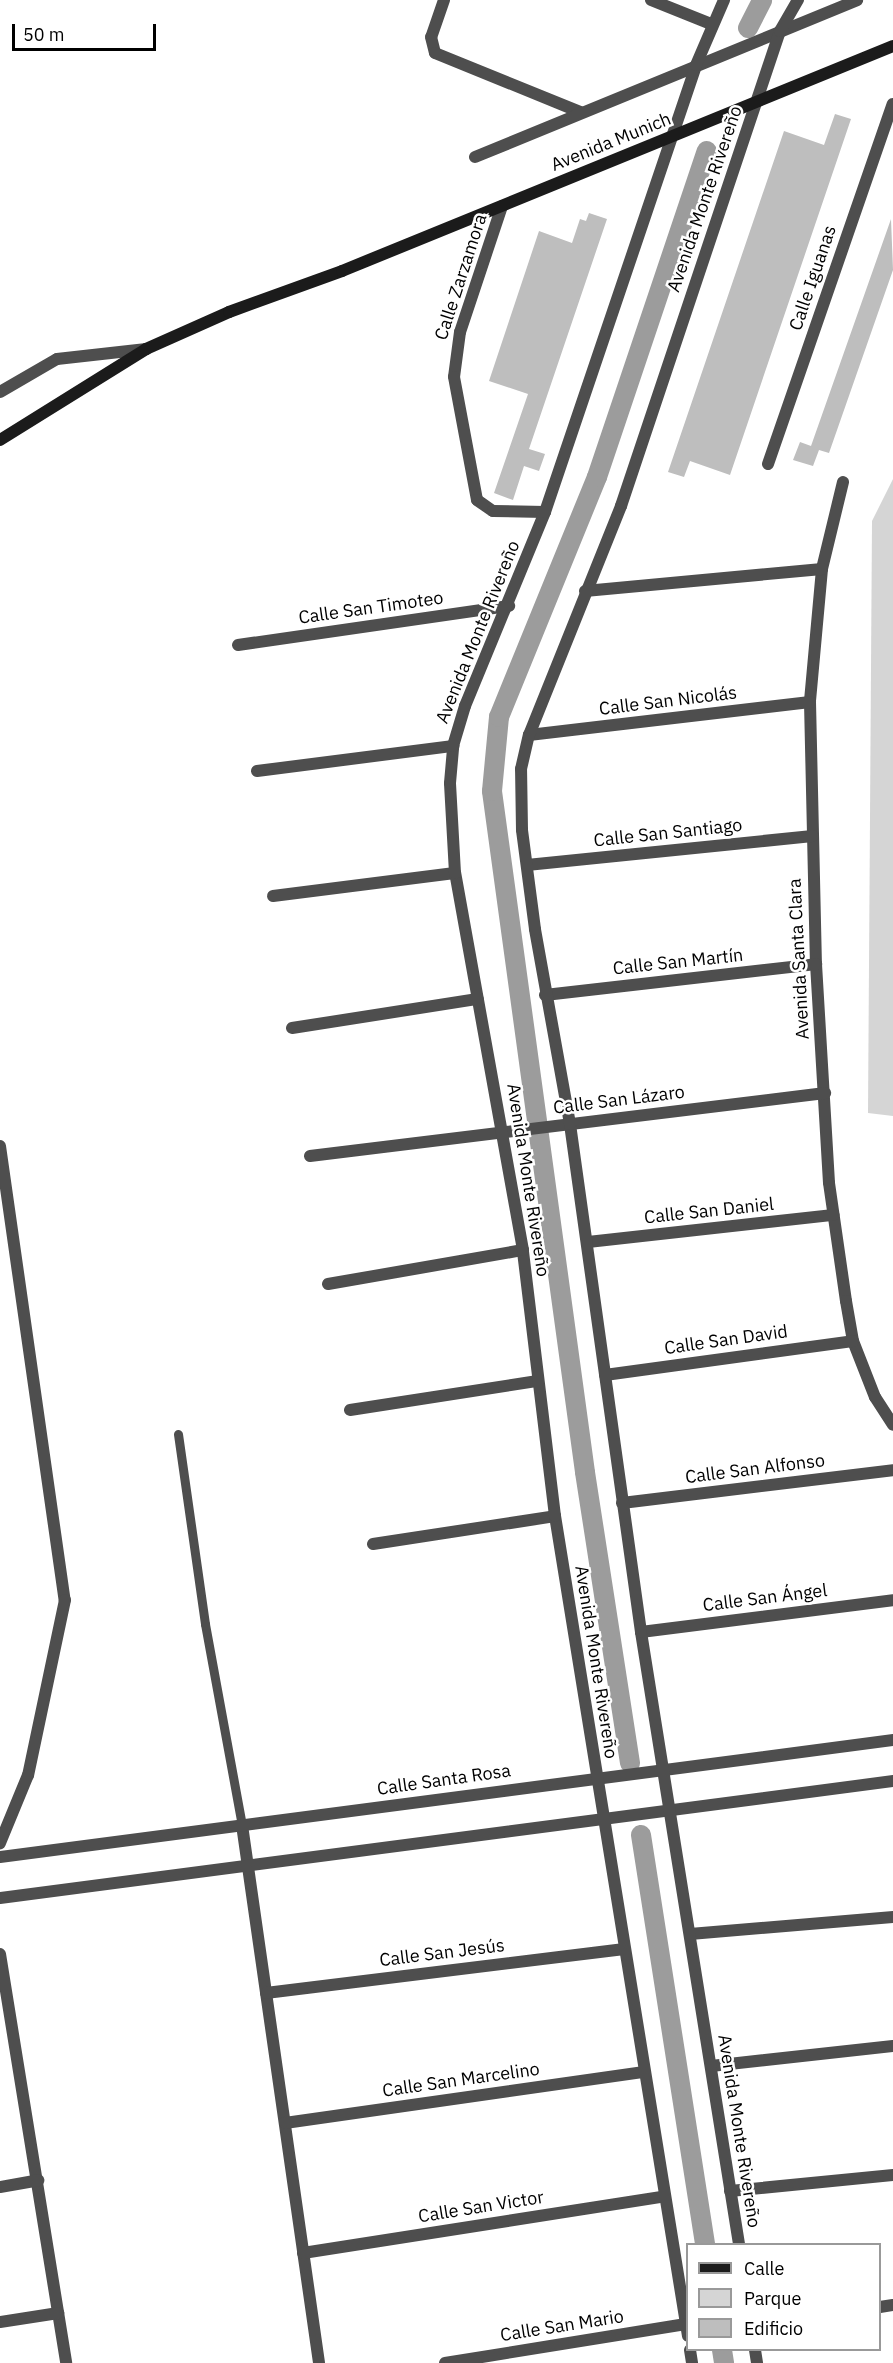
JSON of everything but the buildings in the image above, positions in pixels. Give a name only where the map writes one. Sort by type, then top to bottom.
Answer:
[{"type":"main road","name":"Avenida Munich","points":[[0,440],[146,349],[229,312],[342,271],[893,46]]},
{"type":"street","points":[[444,0],[431,37],[435,53],[580,112]]},
{"type":"street","points":[[651,0],[711,24]]},
{"type":"street","name":"Avenida Monte Rivereño","points":[[686,2324],[622,1949],[555,1516],[523,1251],[504,1132],[477,999],[455,873],[450,783],[453,746],[465,706],[509,606],[545,512],[675,135],[696,65],[711,24],[724,0]]},
{"type":"street","name":"Avenida Monte Rivereño","points":[[739,2243],[672,1810],[663,1770],[641,1632],[588,1242],[545,995],[527,865],[521,791],[529,735],[621,506],[780,31],[798,0]]},
{"type":"street","points":[[475,157],[857,0]]},
{"type":"street","name":"Calle Iguanas","points":[[768,464],[893,104]]},
{"type":"street","name":"Calle Zarzamora","points":[[502,206],[460,332],[454,377],[477,500],[493,511],[545,512]]},
{"type":"street","points":[[0,392],[57,359],[146,349]]},
{"type":"street","name":"Avenida Santa Clara","points":[[843,482],[822,569],[810,702],[816,964],[834,1215],[853,1341],[875,1397],[893,1425]]},
{"type":"street","points":[[585,591],[822,569]]},
{"type":"street","name":"Calle San Timoteo","points":[[238,645],[509,606]]},
{"type":"street","name":"Calle San Nicolás","points":[[529,735],[810,702]]},
{"type":"street","points":[[257,771],[453,746]]},
{"type":"street","name":"Calle San Santiago","points":[[527,865],[813,836]]},
{"type":"street","points":[[273,896],[455,873]]},
{"type":"street","name":"Calle San Martín","points":[[545,995],[816,964]]},
{"type":"street","points":[[292,1028],[477,999]]},
{"type":"street","name":"Calle San Lázaro","points":[[310,1156],[825,1093]]},
{"type":"street","points":[[0,1146],[65,1600],[28,1775],[0,1844]]},
{"type":"street","name":"Calle San Daniel","points":[[588,1242],[834,1215]]},
{"type":"street","points":[[328,1284],[523,1251]]},
{"type":"street","name":"Calle San David","points":[[605,1375],[853,1341]]},
{"type":"street","points":[[350,1410],[538,1381]]},
{"type":"street","name":"Calle San Alfonso","points":[[622,1503],[893,1470]]},
{"type":"street","points":[[373,1544],[555,1516]]},
{"type":"street","name":"Calle San Ángel","points":[[641,1632],[893,1600]]},
{"type":"street","name":"Calle Santa Rosa","points":[[0,1857],[893,1740]]},
{"type":"street","points":[[0,1898],[893,1781]]},
{"type":"street","points":[[242,1825],[319,2363]]},
{"type":"street","points":[[690,1934],[893,1917]]},
{"type":"street","name":"Calle San Jesús","points":[[266,1994],[622,1949]]},
{"type":"street","points":[[0,1954],[66,2363]]},
{"type":"street","points":[[711,2066],[893,2046]]},
{"type":"street","name":"Calle San Marcelino","points":[[285,2123],[642,2072]]},
{"type":"street","points":[[730,2191],[893,2175]]},
{"type":"street","points":[[0,2187],[38,2180]]},
{"type":"street","name":"Calle San Victor","points":[[303,2253],[665,2196]]},
{"type":"street","points":[[0,2322],[58,2313]]},
{"type":"street","name":"Calle San Mario","points":[[445,2363],[686,2330]]},
{"type":"lane","points":[[178,1434],[205,1624],[242,1825]]},
{"type":"green space","points":[[893,479],[893,1116],[868,1113],[872,521]]},
{"type":"waterway","points":[[748,28],[762,0]]},
{"type":"waterway","points":[[630,1763],[585,1472],[492,791],[499,717],[597,477],[707,151]]},
{"type":"waterway","points":[[641,1835],[705,2243]]},
{"type":"waterway","points":[[722,2351],[724,2363]]}]
